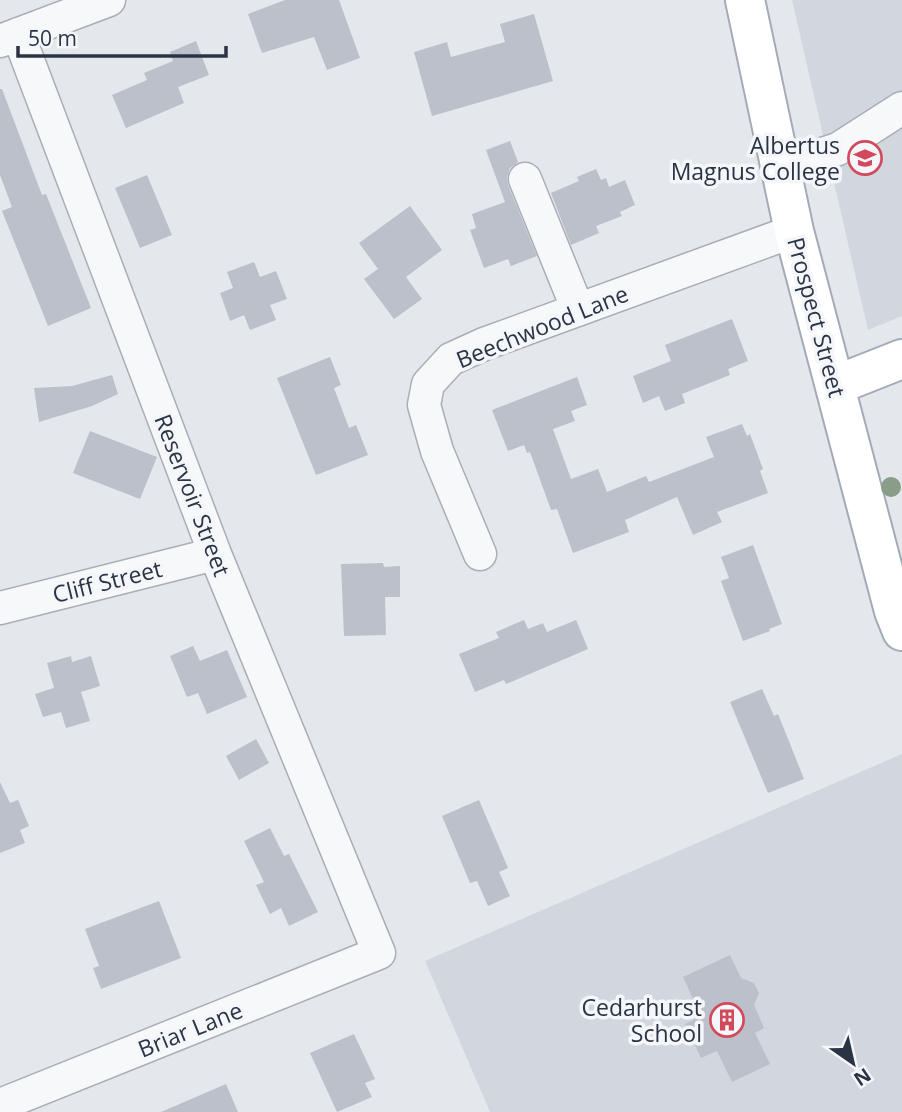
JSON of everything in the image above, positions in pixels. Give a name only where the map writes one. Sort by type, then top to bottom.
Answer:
[{"type":"main road","name":"Prospect Street","points":[[745,0],[794,231],[894,611],[902,631]]},
{"type":"main road","points":[[836,385],[902,359]]},
{"type":"street","points":[[9,38],[109,0]]},
{"type":"street","name":"Reservoir Street","points":[[9,38],[215,554],[379,953]]},
{"type":"street","points":[[780,168],[838,149],[902,107]]},
{"type":"street","points":[[525,179],[578,310]]},
{"type":"street","name":"Beechwood Lane","points":[[480,554],[437,451],[424,405],[428,384],[451,359],[484,344],[794,231]]},
{"type":"street","name":"Cliff Street","points":[[0,608],[215,554]]},
{"type":"street","name":"Briar Lane","points":[[0,1105],[379,953]]},
{"type":"shaded area","name":"Albertus Magnus College","points":[[792,0],[902,0],[902,316],[868,330]]},
{"type":"shaded area","points":[[902,754],[902,1112],[490,1112],[425,961]]},
{"type":"building","points":[[285,0],[339,0],[360,58],[327,70],[314,37],[262,53],[248,14]]},
{"type":"building","points":[[534,14],[553,81],[432,116],[414,52],[447,42],[451,57],[505,42],[500,24]]},
{"type":"building","points":[[196,41],[209,75],[178,87],[184,103],[126,128],[112,95],[147,80],[144,73],[173,61],[170,52]]},
{"type":"building","points":[[0,89],[42,195],[46,194],[91,308],[48,326],[2,211],[12,207],[0,175]]},
{"type":"building","points":[[510,141],[518,162],[510,168],[508,185],[537,256],[511,266],[508,259],[484,268],[470,230],[476,228],[472,214],[505,202],[486,150]]},
{"type":"building","points":[[596,169],[601,180],[606,178],[609,187],[625,180],[635,205],[620,212],[622,216],[596,226],[599,233],[571,245],[551,193],[579,181],[577,177]]},
{"type":"building","points":[[147,175],[172,235],[140,248],[115,188]]},
{"type":"building","points":[[410,206],[442,250],[406,277],[422,299],[394,319],[364,279],[378,269],[359,243]]},
{"type":"building","points":[[254,262],[260,277],[276,271],[287,299],[270,305],[276,320],[250,330],[244,315],[230,321],[220,293],[233,288],[227,272]]},
{"type":"building","points":[[732,319],[748,361],[728,369],[730,375],[682,394],[685,403],[665,411],[659,396],[643,403],[633,376],[671,361],[665,345]]},
{"type":"building","points":[[330,357],[341,385],[334,388],[349,428],[356,425],[368,455],[316,475],[277,378]]},
{"type":"building","points":[[112,375],[118,394],[92,406],[39,422],[34,388],[72,386]]},
{"type":"building","points":[[577,377],[587,405],[571,411],[575,421],[553,429],[571,479],[598,469],[607,492],[646,476],[649,482],[714,457],[706,437],[742,424],[747,436],[750,434],[763,469],[760,471],[768,493],[717,512],[722,522],[693,535],[677,497],[625,520],[629,532],[573,553],[557,509],[551,510],[530,452],[527,453],[524,445],[508,451],[492,410]]},
{"type":"building","points":[[90,431],[157,457],[140,499],[73,473]]},
{"type":"building","points":[[753,545],[782,624],[743,641],[721,581],[729,578],[721,557]]},
{"type":"building","points":[[383,563],[384,567],[400,566],[400,597],[385,597],[386,635],[344,636],[341,564]]},
{"type":"building","points":[[524,620],[528,629],[543,623],[547,632],[576,620],[588,649],[506,684],[504,680],[475,692],[459,654],[499,638],[496,632]]},
{"type":"building","points":[[193,646],[200,661],[227,650],[247,697],[207,714],[198,693],[187,697],[170,656]]},
{"type":"building","points":[[71,656],[72,662],[91,656],[100,686],[81,692],[90,721],[66,728],[61,712],[43,717],[35,694],[54,688],[47,663]]},
{"type":"building","points":[[762,689],[774,716],[778,714],[804,779],[768,793],[730,702]]},
{"type":"building","points":[[256,739],[269,763],[239,780],[226,756]]},
{"type":"building","points":[[0,782],[10,803],[18,800],[29,826],[20,830],[25,843],[0,853]]},
{"type":"building","points":[[479,800],[508,868],[499,872],[510,896],[488,906],[477,881],[470,883],[442,816]]},
{"type":"building","points":[[270,828],[284,856],[289,854],[318,912],[289,926],[281,908],[270,914],[256,885],[264,882],[244,841]]},
{"type":"building","points":[[159,901],[181,958],[101,989],[93,968],[99,966],[85,929]]},
{"type":"building","name":"Cedarhurst School","points":[[730,955],[741,978],[754,983],[759,993],[754,1005],[764,1028],[755,1033],[770,1064],[732,1082],[717,1051],[701,1058],[685,1024],[701,1016],[683,977]]},
{"type":"building","points":[[354,1034],[375,1079],[365,1083],[372,1097],[337,1112],[310,1053]]},
{"type":"building","points":[[226,1084],[238,1112],[161,1112]]},
{"type":"place","name":"Albertus Magnus College","points":[[865,158]]},
{"type":"place","name":"Cedarhurst School","points":[[727,1020]]}]
